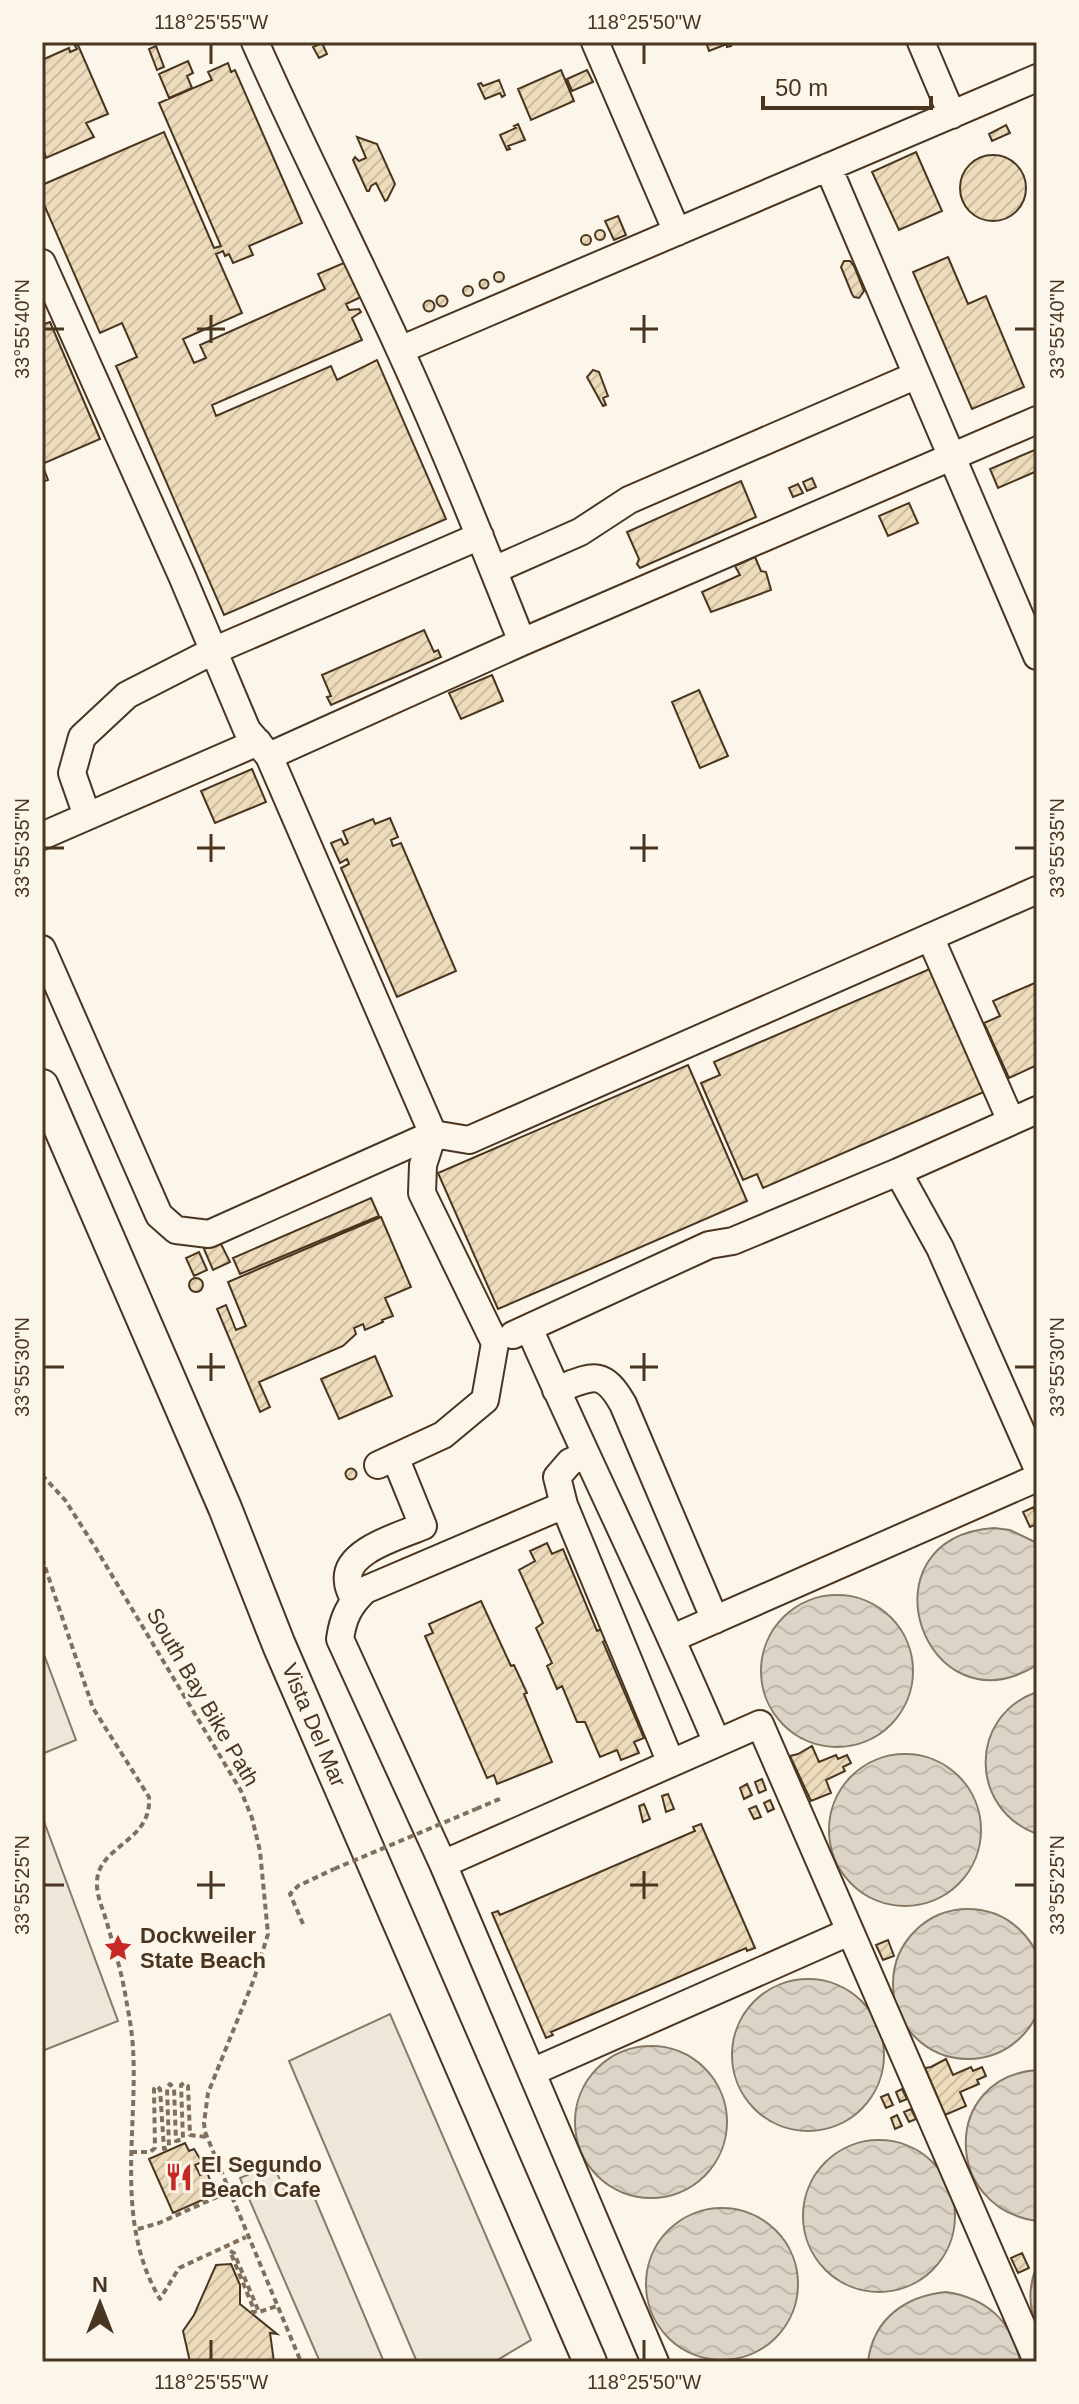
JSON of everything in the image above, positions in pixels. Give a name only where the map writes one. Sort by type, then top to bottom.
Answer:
[{"type":"main road","name":"Vista Del Mar","points":[[42,1086],[225,1508],[279,1645],[590,2362]]},
{"type":"lane","points":[[595,42],[677,232]]},
{"type":"lane","points":[[921,42],[952,115]]},
{"type":"lane","points":[[260,44],[293,130],[400,350],[522,642]]},
{"type":"lane","points":[[400,350],[1037,78]]},
{"type":"lane","points":[[828,167],[1037,656]]},
{"type":"lane","points":[[42,263],[247,730],[264,749],[433,1134],[423,1165],[422,1193],[495,1343],[485,1400],[443,1435],[386,1461],[423,1526],[359,1554],[349,1566],[347,1581],[354,1600]]},
{"type":"lane","points":[[494,570],[580,532],[629,500],[917,375]]},
{"type":"lane","points":[[42,836],[264,749],[522,642],[1037,420]]},
{"type":"lane","points":[[87,816],[72,773],[82,737],[127,695],[213,651],[480,536]]},
{"type":"lane","points":[[42,949],[159,1215],[176,1230],[209,1234],[433,1134],[469,1140],[1037,890]]},
{"type":"lane","points":[[930,937],[1011,1121]]},
{"type":"lane","points":[[495,1343],[709,1245],[733,1241],[1037,1110]]},
{"type":"lane","points":[[898,1172],[940,1248],[1037,1467]]},
{"type":"lane","points":[[529,1328],[585,1455],[673,1638],[717,1743]]},
{"type":"lane","points":[[556,1390],[590,1377],[604,1378],[613,1386],[715,1620]]},
{"type":"lane","points":[[585,1455],[570,1462],[557,1477],[564,1505],[671,1763]]},
{"type":"lane","points":[[673,1638],[1037,1478]]},
{"type":"lane","points":[[564,1505],[365,1590],[354,1600],[343,1620],[340,1639],[443,1864],[655,2362]]},
{"type":"lane","points":[[443,1864],[760,1724],[1037,2361]]},
{"type":"lane","points":[[532,2072],[849,1932]]},
{"type":"path","name":"South Bay Bike Path","points":[[42,1475],[65,1500],[173,1677],[241,1791],[254,1829],[260,1851],[268,1934],[254,1979],[208,2093],[204,2123],[228,2192],[301,2362]]},
{"type":"path","points":[[42,1558],[93,1708],[149,1797],[148,1814],[143,1826],[103,1863],[97,1883],[123,1979],[131,2024],[129,2175],[137,2229],[150,2283],[160,2299],[179,2268],[247,2236]]},
{"type":"path","points":[[303,1924],[290,1894],[298,1886],[502,1798]]},
{"type":"path","points":[[131,2152],[150,2152],[155,2148],[154,2089],[157,2086],[160,2089],[163,2149],[169,2147],[167,2087],[170,2084],[174,2088],[176,2141],[183,2139],[181,2085],[184,2083],[188,2086],[190,2135],[207,2137]]},
{"type":"path","points":[[137,2229],[159,2223],[228,2192]]},
{"type":"path","points":[[251,2312],[255,2312],[230,2251],[234,2253],[259,2312],[277,2306]]},
{"type":"shaded area","points":[[42,1649],[76,1740],[42,1754]]},
{"type":"shaded area","points":[[42,1816],[118,2021],[42,2051]]},
{"type":"shaded area","points":[[390,2014],[531,2340],[494,2362],[417,2362],[289,2061]]},
{"type":"shaded area","points":[[273,2164],[287,2196],[310,2187],[384,2362],[320,2362],[240,2178]]},
{"type":"water","points":[[994,1528],[1010,1530],[1037,1543],[1037,1665],[997,1680],[963,1675],[938,1655],[922,1626],[918,1594],[927,1563],[952,1540]]},
{"type":"water","points":[[837,1595],[866,1601],[890,1618],[907,1642],[913,1671],[907,1700],[890,1724],[866,1741],[837,1747],[808,1741],[784,1724],[767,1700],[761,1671],[767,1642],[784,1618],[808,1601]]},
{"type":"water","points":[[1037,1692],[1037,1834],[1015,1822],[999,1805],[989,1784],[986,1763],[989,1741],[998,1721],[1014,1704]]},
{"type":"water","points":[[905,1754],[934,1760],[958,1777],[975,1801],[981,1830],[975,1859],[958,1883],[934,1900],[905,1906],[876,1900],[852,1883],[835,1859],[829,1830],[835,1801],[852,1777],[876,1760]]},
{"type":"water","points":[[968,1909],[997,1915],[1021,1931],[1037,1955],[1043,1984],[1037,2013],[1021,2037],[997,2053],[968,2059],[939,2053],[915,2037],[899,2013],[893,1984],[899,1955],[915,1931],[939,1915]]},
{"type":"water","points":[[808,1979],[837,1985],[861,2002],[878,2026],[884,2055],[878,2084],[861,2108],[837,2125],[808,2131],[779,2125],[755,2108],[738,2084],[732,2055],[738,2026],[755,2002],[779,1985]]},
{"type":"water","points":[[651,2046],[680,2052],[704,2069],[721,2093],[727,2122],[721,2151],[704,2175],[680,2192],[651,2198],[622,2192],[598,2175],[581,2151],[575,2122],[581,2093],[598,2069],[622,2052]]},
{"type":"water","points":[[1037,2070],[1037,2221],[1006,2211],[984,2193],[970,2169],[966,2143],[970,2117],[984,2095],[1006,2078]]},
{"type":"water","points":[[879,2140],[908,2146],[932,2163],[949,2187],[955,2216],[949,2245],[932,2269],[908,2286],[879,2292],[850,2286],[826,2269],[809,2245],[803,2216],[809,2187],[826,2163],[850,2146]]},
{"type":"water","points":[[722,2208],[751,2214],[775,2231],[792,2255],[798,2284],[792,2313],[775,2337],[751,2354],[722,2360],[693,2354],[669,2337],[652,2313],[646,2284],[652,2255],[669,2231],[693,2214]]},
{"type":"water","points":[[1037,2266],[1037,2328],[1031,2297]]},
{"type":"water","points":[[946,2292],[973,2300],[995,2314],[1011,2335],[1020,2362],[868,2362],[877,2333],[894,2312],[917,2299]]},
{"type":"building","points":[[706,42],[729,42],[731,46],[727,47],[727,44],[709,51]]},
{"type":"building","points":[[322,43],[327,54],[319,58],[313,47]]},
{"type":"building","points":[[78,45],[108,114],[86,123],[94,137],[46,158],[42,144],[42,60],[69,48],[70,52]]},
{"type":"building","points":[[156,46],[164,67],[157,70],[149,49]]},
{"type":"building","points":[[188,61],[193,73],[187,76],[192,88],[169,98],[159,74]]},
{"type":"building","points":[[228,63],[231,72],[235,70],[302,223],[249,246],[253,255],[233,263],[229,254],[225,256],[223,251],[216,254],[242,313],[183,339],[194,363],[206,358],[200,345],[325,289],[318,274],[346,262],[361,297],[346,304],[349,310],[359,309],[361,312],[352,318],[362,340],[212,405],[216,416],[331,366],[337,380],[377,360],[446,519],[224,615],[116,366],[137,357],[122,323],[100,333],[42,200],[42,185],[164,132],[214,248],[221,246],[159,103],[212,80],[208,72]]},
{"type":"building","points":[[561,70],[574,101],[531,120],[518,89]]},
{"type":"building","points":[[587,70],[593,82],[572,91],[567,79]]},
{"type":"building","points":[[499,80],[505,95],[502,97],[500,93],[485,99],[478,84],[483,86]]},
{"type":"building","points":[[518,124],[525,140],[508,146],[510,149],[507,150],[500,135]]},
{"type":"building","points":[[1006,125],[1010,133],[992,141],[989,134]]},
{"type":"building","points":[[357,137],[377,144],[395,184],[385,201],[376,183],[367,191],[353,160],[355,157],[359,161],[366,158]]},
{"type":"building","points":[[916,152],[942,211],[899,230],[872,172]]},
{"type":"building","points":[[986,155],[1000,155],[1012,160],[1021,169],[1026,188],[1024,201],[1017,212],[1000,221],[986,221],[974,216],[965,207],[960,195],[960,181],[965,169],[974,160]]},
{"type":"building","points":[[618,216],[626,235],[614,240],[605,221]]},
{"type":"building","points":[[600,230],[605,235],[600,240],[595,235]]},
{"type":"building","points":[[586,235],[591,240],[586,245],[581,240]]},
{"type":"building","points":[[948,257],[968,304],[986,296],[1024,387],[972,409],[913,272]]},
{"type":"building","points":[[844,261],[850,261],[854,266],[864,291],[859,298],[852,294],[841,267]]},
{"type":"building","points":[[499,272],[504,277],[499,282],[494,277]]},
{"type":"building","points":[[484,279],[489,284],[484,289],[479,284]]},
{"type":"building","points":[[468,286],[473,291],[468,296],[463,291]]},
{"type":"building","points":[[442,296],[447,301],[442,306],[437,301]]},
{"type":"building","points":[[429,300],[435,306],[429,312],[423,306]]},
{"type":"building","points":[[50,322],[100,439],[42,464],[42,325]]},
{"type":"building","points":[[593,370],[599,372],[608,396],[603,398],[606,405],[603,406],[587,377]]},
{"type":"building","points":[[1037,449],[1037,471],[998,488],[990,469]]},
{"type":"building","points":[[42,464],[48,480],[42,482]]},
{"type":"building","points":[[812,478],[816,487],[807,491],[803,482]]},
{"type":"building","points":[[741,481],[756,517],[640,568],[627,532]]},
{"type":"building","points":[[798,484],[803,493],[793,497],[789,488]]},
{"type":"building","points":[[909,503],[918,523],[888,536],[879,516]]},
{"type":"building","points":[[755,557],[761,571],[766,572],[771,590],[711,612],[702,592],[740,575],[735,566]]},
{"type":"building","points":[[424,630],[434,652],[438,650],[441,657],[331,705],[327,697],[331,696],[322,675]]},
{"type":"building","points":[[492,675],[503,701],[461,719],[449,693]]},
{"type":"building","points":[[699,690],[728,756],[700,768],[672,702]]},
{"type":"building","points":[[252,769],[266,802],[215,823],[201,791]]},
{"type":"building","points":[[390,818],[398,837],[391,840],[393,846],[401,843],[456,971],[397,997],[341,868],[349,864],[347,859],[340,863],[331,843],[341,839],[344,845],[348,843],[343,831],[373,819],[375,824]]},
{"type":"building","points":[[932,968],[986,1091],[763,1188],[757,1174],[743,1180],[701,1083],[720,1075],[714,1062]]},
{"type":"building","points":[[1037,982],[1037,1065],[1009,1078],[984,1023],[1000,1016],[993,1001]]},
{"type":"building","points":[[688,1065],[747,1201],[498,1309],[438,1173]]},
{"type":"building","points":[[371,1198],[379,1216],[240,1274],[233,1258]]},
{"type":"building","points":[[381,1217],[411,1287],[385,1298],[393,1316],[365,1330],[363,1324],[354,1328],[356,1334],[343,1346],[259,1382],[270,1407],[260,1412],[217,1309],[226,1305],[236,1330],[246,1326],[228,1282]]},
{"type":"building","points":[[220,1242],[230,1262],[213,1270],[204,1249]]},
{"type":"building","points":[[199,1252],[207,1270],[194,1276],[186,1258]]},
{"type":"building","points":[[196,1278],[203,1285],[196,1292],[189,1285]]},
{"type":"building","points":[[375,1356],[392,1396],[339,1419],[321,1379]]},
{"type":"building","points":[[351,1469],[356,1474],[351,1479],[346,1474]]},
{"type":"building","points":[[1034,1507],[1037,1524],[1030,1527],[1023,1512]]},
{"type":"building","points":[[547,1543],[552,1554],[563,1549],[597,1631],[602,1629],[607,1640],[603,1642],[644,1738],[634,1742],[639,1753],[621,1760],[617,1750],[600,1757],[585,1722],[577,1722],[562,1686],[557,1689],[547,1666],[552,1663],[536,1628],[543,1623],[519,1570],[535,1561],[530,1551]]},
{"type":"building","points":[[481,1601],[527,1693],[524,1694],[552,1762],[497,1784],[494,1775],[487,1778],[425,1636],[433,1633],[429,1624]]},
{"type":"building","points":[[812,1746],[819,1762],[836,1755],[838,1759],[847,1755],[851,1763],[843,1767],[845,1771],[826,1780],[831,1793],[811,1801],[790,1756]]},
{"type":"building","points":[[762,1779],[766,1790],[759,1793],[755,1782]]},
{"type":"building","points":[[747,1784],[752,1795],[744,1799],[740,1788]]},
{"type":"building","points":[[668,1794],[674,1809],[666,1812],[662,1796]]},
{"type":"building","points":[[770,1800],[774,1809],[768,1812],[764,1803]]},
{"type":"building","points":[[644,1804],[650,1819],[643,1822],[639,1806]]},
{"type":"building","points":[[756,1806],[761,1817],[754,1819],[749,1809]]},
{"type":"building","points":[[701,1824],[755,1948],[747,1951],[746,1948],[551,2032],[553,2035],[546,2038],[492,1913],[498,1911],[500,1915],[695,1831],[693,1827]]},
{"type":"building","points":[[888,1940],[894,1956],[883,1960],[876,1945]]},
{"type":"building","points":[[946,2059],[953,2075],[971,2067],[973,2071],[982,2067],[986,2076],[977,2080],[979,2084],[960,2092],[966,2106],[945,2115],[925,2068]]},
{"type":"building","points":[[902,2089],[907,2099],[900,2102],[896,2092]]},
{"type":"building","points":[[888,2094],[893,2105],[886,2108],[881,2097]]},
{"type":"building","points":[[911,2109],[916,2119],[909,2122],[904,2112]]},
{"type":"building","points":[[897,2115],[902,2126],[895,2129],[891,2118]]},
{"type":"building","points":[[185,2143],[189,2151],[194,2149],[202,2162],[195,2165],[200,2175],[207,2172],[210,2187],[206,2191],[209,2197],[173,2213],[149,2159]]},
{"type":"building","points":[[1022,2253],[1029,2268],[1018,2273],[1011,2258]]},
{"type":"building","points":[[231,2264],[240,2285],[240,2304],[277,2334],[270,2333],[274,2362],[190,2362],[183,2331],[194,2315],[216,2265]]},
{"type":"place","name":"Dockweiler State Beach","points":[[118,1948]]},
{"type":"place","name":"El Segundo Beach Cafe","points":[[179,2177]]}]
